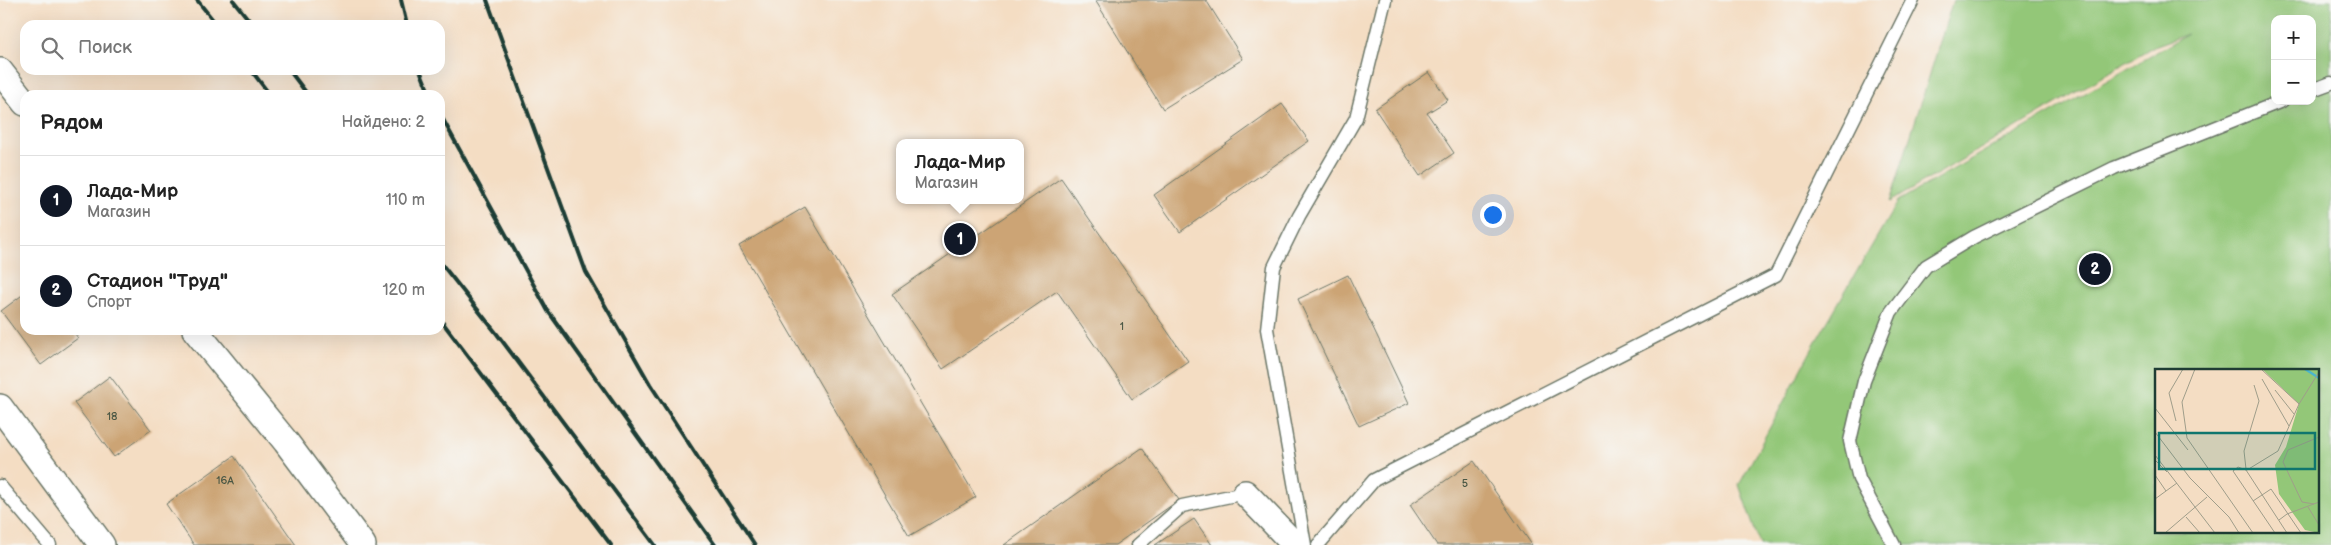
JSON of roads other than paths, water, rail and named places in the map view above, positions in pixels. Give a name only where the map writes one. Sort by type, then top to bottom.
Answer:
[{"type":"street","points":[[0,71],[20,97]]},
{"type":"street","points":[[199,335],[286,442],[363,545]]},
{"type":"street","points":[[0,407],[102,545]]},
{"type":"street","points":[[1245,493],[1295,545]]},
{"type":"lane","points":[[1305,545],[1267,329],[1274,267],[1300,216],[1356,118],[1385,0]]},
{"type":"lane","points":[[1318,545],[1374,480],[1776,275],[1913,0]]},
{"type":"lane","points":[[2316,89],[2331,83]]},
{"type":"lane","points":[[1894,545],[1859,479],[1850,441],[1864,381],[1891,312],[1926,266],[1974,237],[2114,168],[2272,105]]},
{"type":"lane","points":[[0,486],[50,545]]},
{"type":"lane","points":[[1138,545],[1182,506],[1245,493]]},
{"type":"railway","points":[[197,0],[213,20]]},
{"type":"railway","points":[[233,0],[249,20]]},
{"type":"railway","points":[[401,0],[406,20]]},
{"type":"railway","points":[[487,0],[586,272],[650,384],[755,545]]},
{"type":"railway","points":[[255,75],[266,90]]},
{"type":"railway","points":[[293,75],[304,90]]},
{"type":"railway","points":[[422,75],[428,90]]},
{"type":"railway","points":[[445,123],[548,311],[715,545]]},
{"type":"railway","points":[[445,268],[497,334],[655,545]]},
{"type":"railway","points":[[445,326],[611,545]]},
{"type":"place","name":"Лада-Мир","points":[[960,239]]},
{"type":"place","name":"Стадион \"Труд\"","points":[[2095,269]]}]
